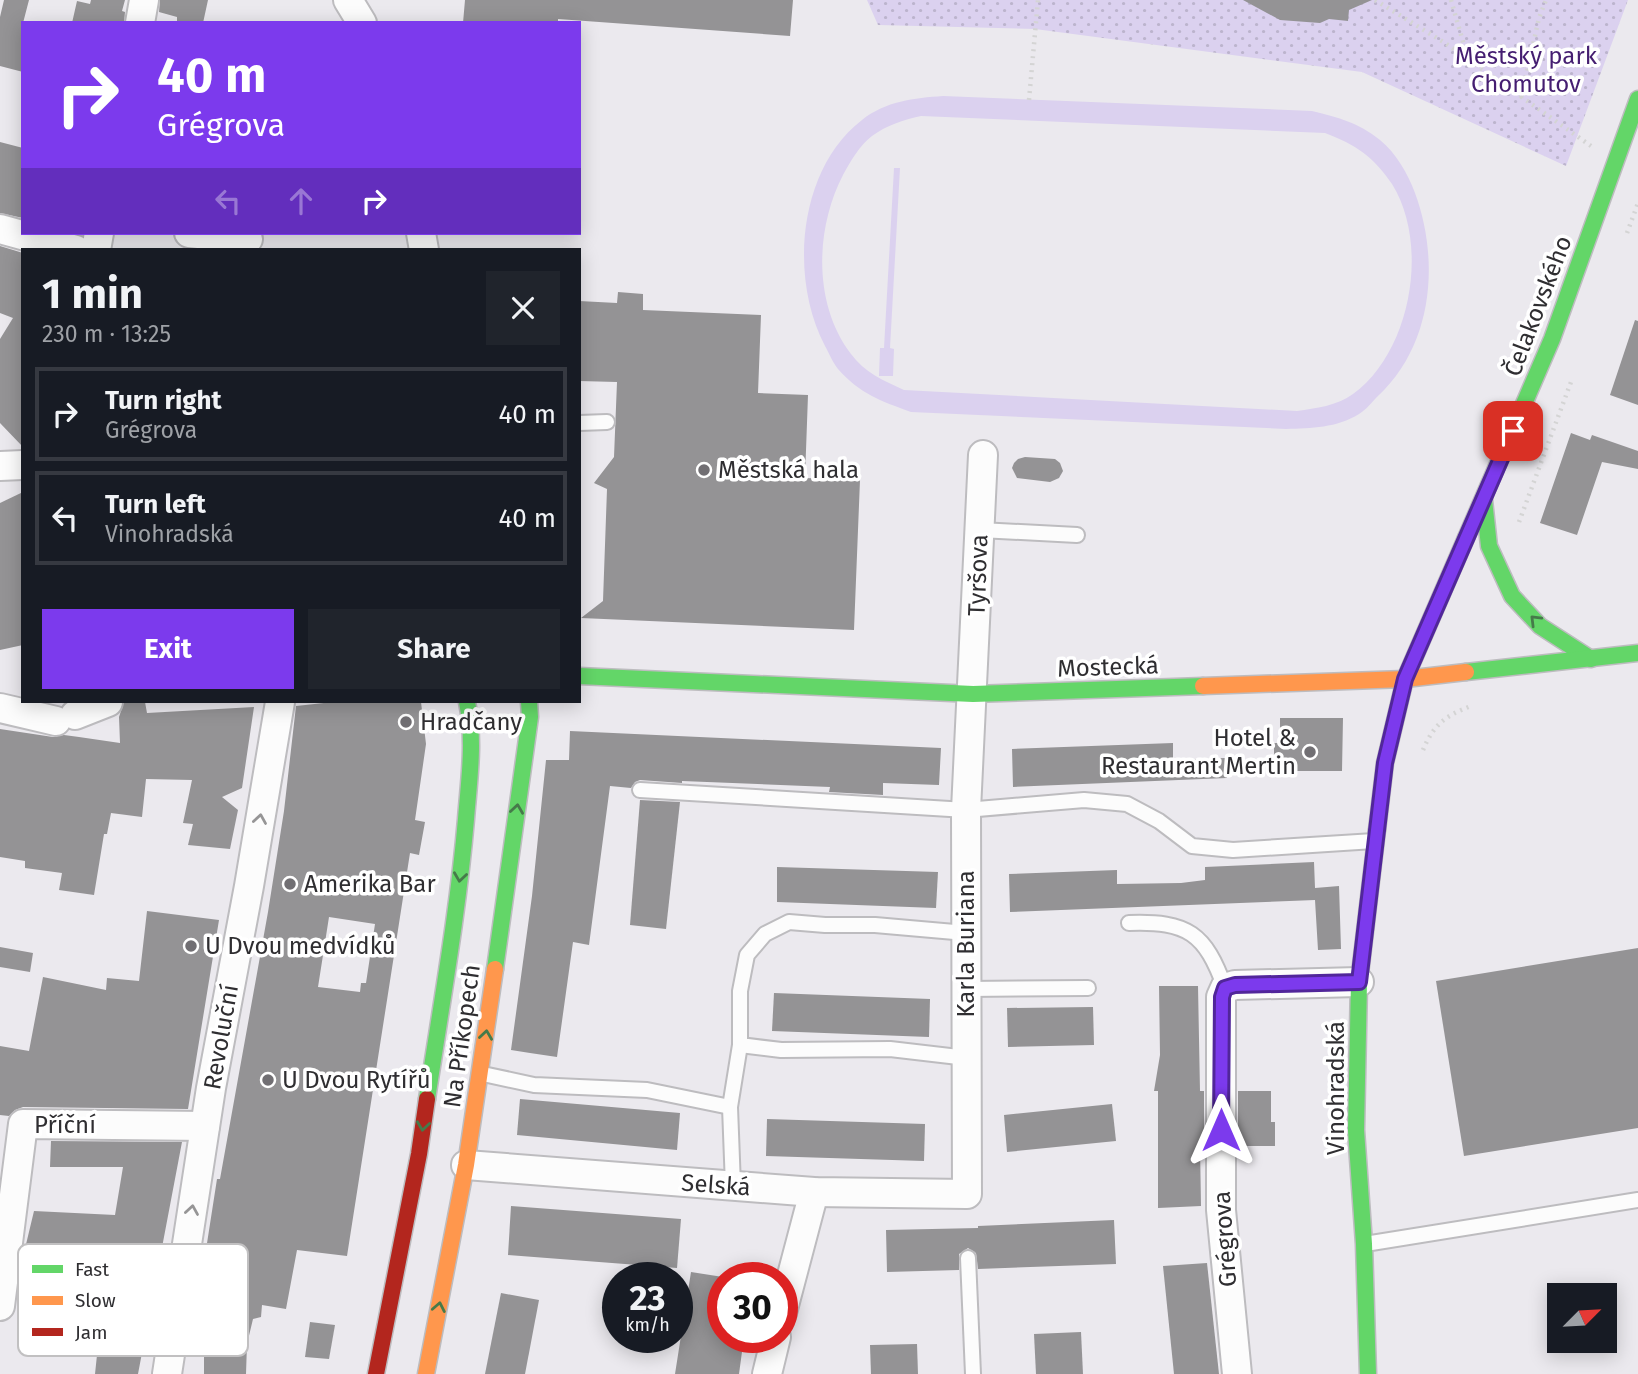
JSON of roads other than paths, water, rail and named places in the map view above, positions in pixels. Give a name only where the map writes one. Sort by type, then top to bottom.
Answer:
[{"type":"street","points":[[140,21],[144,0]]},
{"type":"street","points":[[348,0],[361,21]]},
{"type":"street","name":"Čelakovského","points":[[1405,679],[1552,339],[1638,99]]},
{"type":"street","points":[[0,229],[21,235]]},
{"type":"street","points":[[22,235],[69,248]]},
{"type":"street","points":[[204,235],[248,241]]},
{"type":"street","name":"Tyršova","points":[[973,694],[982,455]]},
{"type":"street","points":[[0,466],[21,465]]},
{"type":"street","points":[[1484,500],[1489,546],[1512,596],[1540,626],[1591,659]]},
{"type":"street","name":"Mostecká","points":[[581,676],[973,694],[1405,679],[1638,653]]},
{"type":"street","name":"Vinohradská","points":[[1368,1374],[1364,1244],[1356,1130],[1359,982],[1385,763],[1405,679]]},
{"type":"street","name":"Karla Buriana","points":[[967,1194],[966,810],[973,694]]},
{"type":"street","points":[[0,708],[65,718],[105,703]]},
{"type":"street","name":"Revoluční","points":[[187,1244],[279,703]]},
{"type":"street","name":"Na Příkopech","points":[[376,1374],[418,1154],[462,865],[471,761],[467,703]]},
{"type":"street","name":"Na Příkopech","points":[[426,1374],[481,1073],[530,717],[528,703]]},
{"type":"street","points":[[1225,988],[1235,985],[1359,982]]},
{"type":"street","name":"Grégrova","points":[[1225,988],[1222,997],[1221,1210],[1237,1374]]},
{"type":"street","name":"Příční","points":[[0,1306],[23,1124],[205,1126]]},
{"type":"street","name":"Selská","points":[[466,1165],[814,1192],[967,1194]]},
{"type":"street","points":[[796,1262],[814,1192]]},
{"type":"street","points":[[767,1374],[772,1353]]},
{"type":"street","name":"Revoluční","points":[[167,1374],[170,1356]]},
{"type":"lane","points":[[581,423],[607,422]]},
{"type":"lane","points":[[980,530],[1077,535]]},
{"type":"lane","points":[[640,790],[966,810],[1084,800],[1127,804],[1159,821],[1192,846],[1233,850],[1375,841]]},
{"type":"lane","points":[[733,1186],[730,1107],[740,1045],[740,990],[747,955],[765,934],[789,922],[875,925],[966,933]]},
{"type":"lane","points":[[1129,923],[1162,922],[1196,935],[1217,964],[1225,988]]},
{"type":"lane","points":[[967,989],[1088,988]]},
{"type":"lane","points":[[740,1045],[782,1050],[890,1049],[967,1058]]},
{"type":"lane","points":[[481,1073],[534,1085],[647,1090],[730,1107]]},
{"type":"lane","points":[[1364,1244],[1638,1200]]},
{"type":"lane","points":[[968,1258],[973,1374]]},
{"type":"place","name":"Městská hala","points":[[704,470]]},
{"type":"place","name":"Hradčany","points":[[406,722]]},
{"type":"place","name":"Hotel & Restaurant Mertin","points":[[1310,752]]},
{"type":"place","name":"Amerika Bar","points":[[290,884]]},
{"type":"place","name":"U Dvou medvídků","points":[[191,946]]},
{"type":"place","name":"U Dvou Rytířů","points":[[268,1080]]},
{"type":"park label","name":"Městský park Chomutov","points":[[1526,70]]}]
